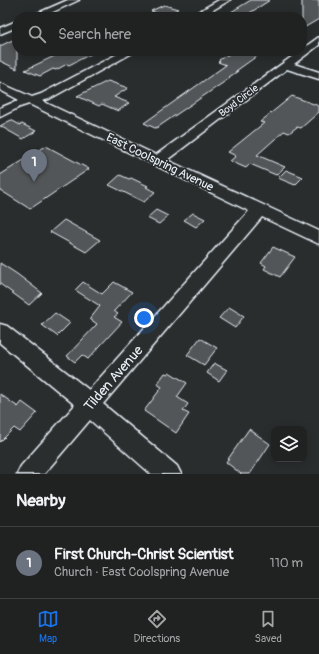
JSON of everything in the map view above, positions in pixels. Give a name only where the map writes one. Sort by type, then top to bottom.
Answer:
[{"type":"street","points":[[46,12],[75,0]]},
{"type":"street","points":[[203,12],[226,0]]},
{"type":"street","points":[[0,31],[12,26]]},
{"type":"street","name":"Boyd Circle","points":[[307,49],[319,40]]},
{"type":"street","points":[[0,113],[16,104],[45,97],[122,56]]},
{"type":"street","name":"Boyd Circle","points":[[158,160],[298,56]]},
{"type":"street","points":[[286,65],[319,76]]},
{"type":"street","name":"East Coolspring Avenue","points":[[0,86],[319,238]]},
{"type":"street","name":"Tilden Avenue","points":[[29,474],[259,210]]},
{"type":"street","points":[[0,332],[78,394],[101,417],[169,474]]},
{"type":"building","points":[[251,0],[270,0],[251,12],[231,12]]},
{"type":"building","points":[[302,0],[319,0],[319,19],[307,26],[307,12],[302,12]]},
{"type":"building","points":[[164,5],[178,9],[172,12],[151,11]]},
{"type":"building","points":[[12,40],[12,56],[17,56],[17,69],[0,61],[0,46]]},
{"type":"building","points":[[54,56],[87,56],[56,70],[53,69],[40,76],[25,70]]},
{"type":"building","points":[[226,56],[257,56],[236,71],[238,71],[229,77],[230,78],[158,127],[155,128],[144,123],[226,65],[218,62],[220,61],[219,60]]},
{"type":"building","points":[[108,81],[128,88],[114,97],[129,103],[118,111],[102,104],[99,106],[77,96]]},
{"type":"building","points":[[292,96],[319,106],[319,112],[301,128],[297,127],[289,133],[284,131],[257,155],[285,167],[276,175],[250,164],[246,168],[230,161],[236,156],[228,152],[264,123],[260,122]]},
{"type":"building","points":[[11,120],[36,131],[23,139],[0,126]]},
{"type":"building","points":[[46,146],[89,169],[30,209],[0,190],[0,175]]},
{"type":"building","points":[[286,170],[303,177],[295,185],[278,178]]},
{"type":"building","points":[[120,175],[129,179],[131,178],[148,186],[146,187],[155,192],[144,202],[109,185]]},
{"type":"building","points":[[156,210],[168,216],[159,224],[147,218]]},
{"type":"building","points":[[193,213],[205,219],[196,227],[184,220]]},
{"type":"building","points":[[64,220],[100,240],[86,252],[50,232]]},
{"type":"building","points":[[273,247],[295,257],[280,277],[264,269],[266,266],[261,263]]},
{"type":"building","points":[[0,263],[42,293],[29,305],[0,284]]},
{"type":"building","points":[[83,282],[102,294],[114,282],[132,292],[114,311],[118,314],[114,317],[122,322],[88,359],[82,355],[75,362],[67,356],[97,324],[90,319],[100,306],[75,290]]},
{"type":"building","points":[[229,307],[244,316],[235,328],[219,318]]},
{"type":"building","points":[[55,313],[70,323],[57,336],[42,325]]},
{"type":"building","points":[[200,338],[217,348],[204,365],[187,355]]},
{"type":"building","points":[[214,363],[227,370],[219,381],[207,373]]},
{"type":"building","points":[[169,372],[187,383],[177,397],[188,404],[183,411],[189,414],[176,433],[144,411],[162,387],[157,384],[165,373],[168,374]]},
{"type":"building","points":[[0,394],[18,407],[22,402],[37,413],[20,432],[14,428],[0,442]]},
{"type":"building","points":[[249,429],[270,444],[250,474],[241,474],[226,462]]},
{"type":"place","name":"First Church-Christ Scientist","points":[[34,182]]}]
